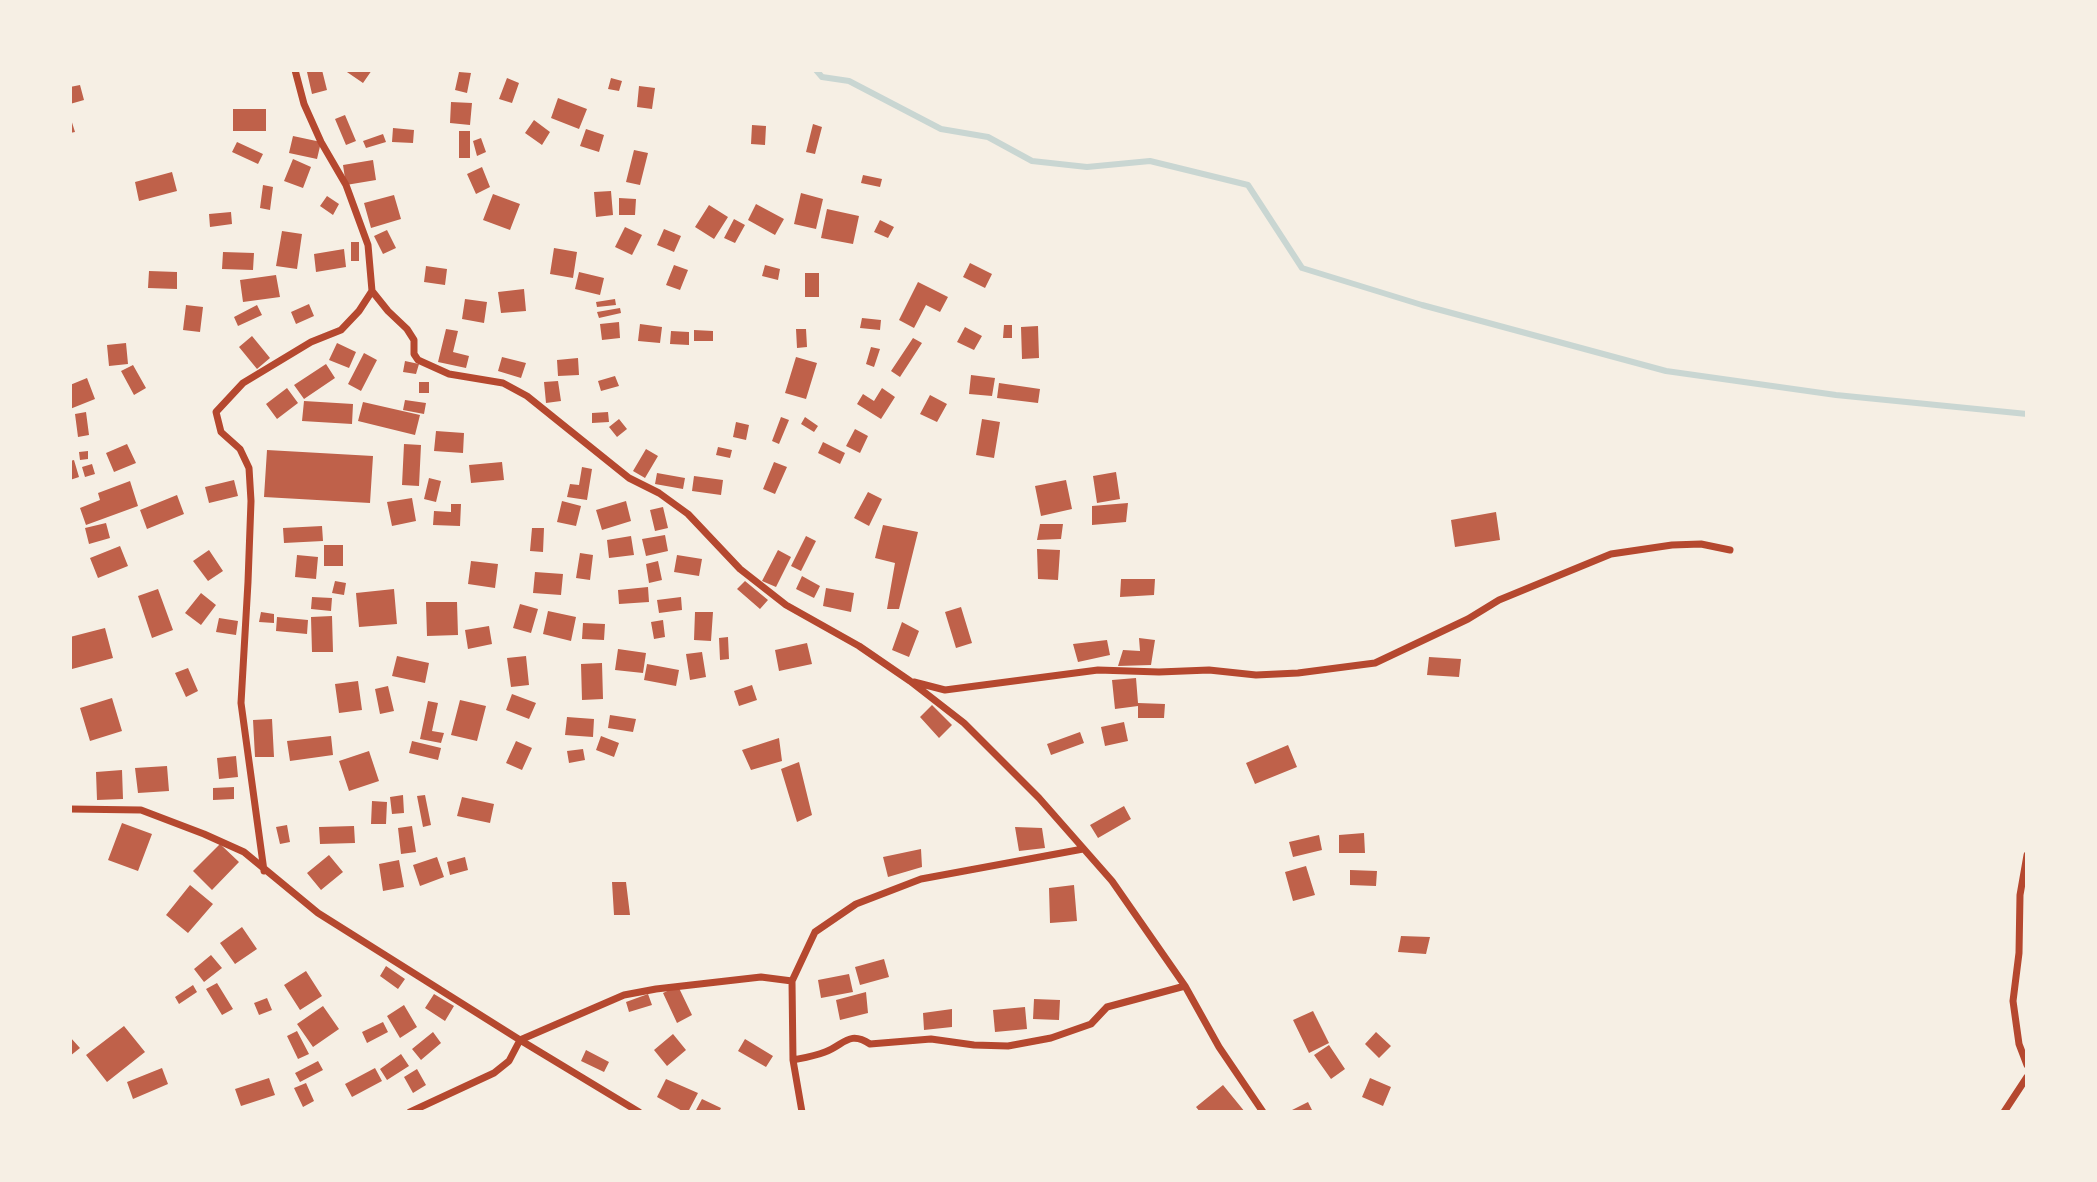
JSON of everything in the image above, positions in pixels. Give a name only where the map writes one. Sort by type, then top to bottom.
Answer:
[{"type":"street","points":[[295,70],[304,104],[321,142],[346,185],[368,245],[372,291],[407,329],[414,340],[414,354],[418,360],[449,374],[503,383],[527,396],[629,478],[659,493],[688,514],[740,569],[786,605],[859,646],[964,723],[1039,798],[1112,881],[1185,986],[1219,1047],[1263,1112]]},
{"type":"street","points":[[264,871],[241,702],[249,568],[249,468],[240,449],[221,432],[216,412],[243,383],[311,342],[341,330],[359,311],[372,291]]},
{"type":"street","points":[[910,681],[945,690],[1098,670],[1209,670],[1256,675],[1298,673],[1375,663],[1468,619],[1499,600],[1611,554],[1672,545],[1701,544],[1730,550]]},
{"type":"street","points":[[70,810],[141,810],[244,852],[318,913],[639,1112]]},
{"type":"street","points":[[802,1112],[793,1060],[792,981],[815,932],[856,904],[921,879],[1083,849]]},
{"type":"street","points":[[2027,855],[2020,895],[2019,953],[2013,1000],[2019,1044],[2027,1065]]},
{"type":"street","points":[[410,1112],[494,1073],[509,1060],[520,1040],[624,995],[761,977],[792,981]]},
{"type":"street","points":[[793,1060],[828,1051],[853,1037],[862,1038],[870,1044],[931,1039],[1008,1046],[1051,1038],[1091,1024],[1107,1007],[1185,986]]},
{"type":"street","points":[[2004,1112],[2027,1077]]},
{"type":"building","points":[[322,70],[327,90],[312,94],[307,72]]},
{"type":"building","points":[[344,70],[372,70],[363,83]]},
{"type":"building","points":[[459,72],[471,73],[467,93],[455,90]]},
{"type":"building","points":[[507,78],[519,83],[512,103],[499,99]]},
{"type":"building","points":[[611,78],[622,81],[619,91],[608,89]]},
{"type":"building","points":[[80,85],[84,100],[70,104],[70,87]]},
{"type":"building","points":[[639,86],[655,88],[652,109],[637,107]]},
{"type":"building","points":[[558,98],[587,109],[579,129],[551,118]]},
{"type":"building","points":[[451,102],[472,103],[470,125],[450,123]]},
{"type":"building","points":[[233,109],[266,109],[266,131],[233,131]]},
{"type":"building","points":[[345,115],[356,141],[346,145],[335,119]]},
{"type":"building","points":[[70,116],[75,132],[70,133]]},
{"type":"building","points":[[534,120],[550,132],[542,145],[525,133]]},
{"type":"building","points":[[813,124],[822,127],[815,154],[806,152]]},
{"type":"building","points":[[752,125],[766,126],[765,145],[751,144]]},
{"type":"building","points":[[393,128],[414,130],[413,143],[392,142]]},
{"type":"building","points":[[586,129],[604,135],[599,152],[580,146]]},
{"type":"building","points":[[459,131],[470,131],[470,158],[459,158]]},
{"type":"building","points":[[383,134],[386,142],[366,148],[363,141]]},
{"type":"building","points":[[293,136],[321,142],[317,159],[289,153]]},
{"type":"building","points":[[481,138],[486,152],[477,156],[473,141]]},
{"type":"building","points":[[237,142],[263,154],[258,164],[232,152]]},
{"type":"building","points":[[634,150],[648,153],[640,185],[626,182]]},
{"type":"building","points":[[293,159],[311,167],[303,188],[284,181]]},
{"type":"building","points":[[373,160],[376,180],[346,185],[343,165]]},
{"type":"building","points":[[482,167],[490,187],[476,194],[467,174]]},
{"type":"building","points":[[172,172],[177,191],[139,201],[135,182]]},
{"type":"building","points":[[863,175],[882,179],[880,187],[861,183]]},
{"type":"building","points":[[263,185],[273,187],[270,210],[260,208]]},
{"type":"building","points":[[611,191],[613,215],[596,217],[594,192]]},
{"type":"building","points":[[801,193],[823,199],[816,229],[794,224]]},
{"type":"building","points":[[493,194],[520,204],[510,230],[483,220]]},
{"type":"building","points":[[394,195],[401,219],[371,228],[364,203]]},
{"type":"building","points":[[327,196],[339,204],[333,215],[320,206]]},
{"type":"building","points":[[619,198],[636,199],[635,215],[619,215]]},
{"type":"building","points":[[756,204],[784,219],[775,235],[748,220]]},
{"type":"building","points":[[709,205],[728,217],[714,239],[695,227]]},
{"type":"building","points":[[827,209],[859,216],[853,244],[821,238]]},
{"type":"building","points":[[231,212],[232,224],[210,227],[209,214]]},
{"type":"building","points":[[734,219],[745,225],[735,243],[724,238]]},
{"type":"building","points":[[880,220],[894,227],[888,238],[874,232]]},
{"type":"building","points":[[625,227],[642,235],[632,255],[615,247]]},
{"type":"building","points":[[664,229],[681,236],[674,252],[657,245]]},
{"type":"building","points":[[387,230],[396,248],[383,254],[374,236]]},
{"type":"building","points":[[282,231],[302,234],[297,269],[276,266]]},
{"type":"building","points":[[351,242],[359,242],[359,261],[351,261]]},
{"type":"building","points":[[554,248],[577,252],[573,278],[550,274]]},
{"type":"building","points":[[344,249],[346,267],[316,272],[314,254]]},
{"type":"building","points":[[223,252],[254,253],[253,270],[222,269]]},
{"type":"building","points":[[970,263],[992,274],[985,288],[963,277]]},
{"type":"building","points":[[674,265],[688,270],[680,290],[666,285]]},
{"type":"building","points":[[765,265],[780,269],[778,280],[762,276]]},
{"type":"building","points":[[426,266],[447,269],[445,285],[424,282]]},
{"type":"building","points":[[149,271],[177,272],[177,289],[148,288]]},
{"type":"building","points":[[579,272],[604,278],[600,295],[575,289]]},
{"type":"building","points":[[805,273],[819,273],[819,297],[805,297]]},
{"type":"building","points":[[276,275],[280,297],[243,302],[240,280]]},
{"type":"building","points":[[918,282],[948,297],[940,312],[926,305],[914,328],[899,320]]},
{"type":"building","points":[[524,289],[526,311],[501,313],[498,292]]},
{"type":"building","points":[[465,299],[487,302],[484,323],[462,319]]},
{"type":"building","points":[[615,299],[616,305],[597,307],[596,302]]},
{"type":"building","points":[[309,304],[314,316],[296,324],[291,312]]},
{"type":"building","points":[[186,305],[203,307],[200,332],[183,330]]},
{"type":"building","points":[[257,305],[262,315],[238,326],[234,317]]},
{"type":"building","points":[[620,308],[621,313],[599,318],[597,312]]},
{"type":"building","points":[[862,318],[881,320],[880,330],[860,328]]},
{"type":"building","points":[[619,322],[620,338],[602,340],[600,324]]},
{"type":"building","points":[[640,324],[662,327],[660,343],[638,341]]},
{"type":"building","points":[[1004,325],[1012,325],[1012,338],[1003,338]]},
{"type":"building","points":[[1038,326],[1039,358],[1022,359],[1021,327]]},
{"type":"building","points":[[965,327],[982,336],[974,350],[957,342]]},
{"type":"building","points":[[446,329],[458,331],[453,352],[469,356],[466,368],[438,362]]},
{"type":"building","points":[[796,329],[806,329],[807,347],[797,348]]},
{"type":"building","points":[[694,330],[713,331],[713,341],[694,341]]},
{"type":"building","points":[[671,331],[689,332],[689,345],[670,344]]},
{"type":"building","points":[[252,336],[270,358],[257,369],[239,347]]},
{"type":"building","points":[[913,338],[922,343],[900,377],[891,371]]},
{"type":"building","points":[[126,343],[128,364],[109,366],[107,345]]},
{"type":"building","points":[[337,343],[356,352],[349,368],[329,360]]},
{"type":"building","points":[[871,347],[880,349],[874,367],[866,364]]},
{"type":"building","points":[[364,353],[377,360],[361,391],[348,384]]},
{"type":"building","points":[[502,357],[526,363],[521,378],[498,371]]},
{"type":"building","points":[[796,357],[817,363],[806,399],[785,393]]},
{"type":"building","points":[[578,358],[579,375],[558,376],[557,360]]},
{"type":"building","points":[[405,361],[419,364],[416,374],[403,372]]},
{"type":"building","points":[[326,364],[335,378],[304,399],[294,385]]},
{"type":"building","points":[[133,365],[146,388],[134,395],[121,371]]},
{"type":"building","points":[[971,375],[995,378],[992,396],[969,394]]},
{"type":"building","points":[[615,376],[619,386],[601,391],[598,381]]},
{"type":"building","points":[[87,378],[95,399],[70,409],[70,385]]},
{"type":"building","points":[[558,381],[561,401],[546,403],[544,382]]},
{"type":"building","points":[[419,382],[429,382],[429,393],[419,393]]},
{"type":"building","points":[[999,383],[1040,389],[1038,403],[997,398]]},
{"type":"building","points":[[287,388],[298,403],[277,419],[266,404]]},
{"type":"building","points":[[882,388],[895,397],[881,419],[857,404],[863,394],[874,401]]},
{"type":"building","points":[[930,395],[947,404],[937,422],[920,414]]},
{"type":"building","points":[[405,400],[426,403],[424,414],[403,410]]},
{"type":"building","points":[[304,401],[353,404],[352,424],[302,421]]},
{"type":"building","points":[[363,402],[420,415],[415,435],[358,421]]},
{"type":"building","points":[[86,412],[89,435],[78,437],[75,414]]},
{"type":"building","points":[[608,412],[609,422],[592,423],[592,413]]},
{"type":"building","points":[[781,417],[789,420],[779,444],[772,441]]},
{"type":"building","points":[[805,417],[818,426],[814,432],[801,424]]},
{"type":"building","points":[[619,419],[627,429],[617,437],[609,427]]},
{"type":"building","points":[[982,419],[1000,422],[994,458],[976,455]]},
{"type":"building","points":[[736,422],[749,425],[746,440],[733,437]]},
{"type":"building","points":[[855,429],[868,436],[860,453],[846,446]]},
{"type":"building","points":[[436,431],[464,433],[463,453],[434,451]]},
{"type":"building","points":[[823,442],[845,453],[840,464],[818,453]]},
{"type":"building","points":[[127,444],[136,463],[114,472],[106,453]]},
{"type":"building","points":[[404,444],[421,445],[419,486],[402,485]]},
{"type":"building","points":[[718,447],[732,450],[730,458],[716,455]]},
{"type":"building","points":[[646,449],[658,456],[645,478],[633,471]]},
{"type":"building","points":[[267,450],[373,456],[370,503],[264,497]]},
{"type":"building","points":[[88,451],[88,459],[80,460],[79,452]]},
{"type":"building","points":[[74,460],[79,477],[70,480],[70,461]]},
{"type":"building","points":[[502,462],[504,480],[471,483],[469,465]]},
{"type":"building","points":[[774,462],[787,467],[775,494],[763,489]]},
{"type":"building","points":[[92,464],[95,474],[85,477],[82,467]]},
{"type":"building","points":[[582,467],[592,469],[587,500],[567,497],[570,484],[579,485]]},
{"type":"building","points":[[1116,472],[1120,499],[1097,503],[1093,476]]},
{"type":"building","points":[[657,473],[685,478],[683,489],[655,484]]},
{"type":"building","points":[[694,476],[723,480],[721,495],[692,491]]},
{"type":"building","points":[[429,478],[441,481],[436,502],[424,499]]},
{"type":"building","points":[[234,480],[238,496],[209,503],[205,487]]},
{"type":"building","points":[[1066,480],[1072,509],[1041,516],[1035,486]]},
{"type":"building","points":[[130,481],[138,506],[86,525],[80,508],[100,500],[98,493]]},
{"type":"building","points":[[868,492],[882,499],[869,526],[854,518]]},
{"type":"building","points":[[177,495],[184,514],[147,529],[140,510]]},
{"type":"building","points":[[412,498],[416,521],[392,526],[387,502]]},
{"type":"building","points":[[562,501],[581,506],[576,526],[557,522]]},
{"type":"building","points":[[626,501],[631,521],[602,530],[596,510]]},
{"type":"building","points":[[1128,503],[1126,522],[1092,525],[1092,506]]},
{"type":"building","points":[[451,504],[461,504],[460,526],[433,525],[434,511],[451,512]]},
{"type":"building","points":[[663,507],[668,528],[655,531],[650,510]]},
{"type":"building","points":[[1496,512],[1500,540],[1455,547],[1451,520]]},
{"type":"building","points":[[106,523],[110,538],[89,544],[85,528]]},
{"type":"building","points":[[1040,524],[1063,524],[1061,539],[1037,540]]},
{"type":"building","points":[[883,525],[918,532],[899,609],[887,609],[895,563],[875,558]]},
{"type":"building","points":[[322,526],[323,541],[284,543],[283,528]]},
{"type":"building","points":[[532,528],[544,528],[543,552],[530,551]]},
{"type":"building","points":[[665,535],[668,551],[646,556],[642,539]]},
{"type":"building","points":[[631,536],[634,555],[609,558],[607,540]]},
{"type":"building","points":[[806,536],[816,541],[801,571],[791,566]]},
{"type":"building","points":[[324,545],[343,545],[343,566],[324,566]]},
{"type":"building","points":[[120,546],[128,566],[98,578],[90,558]]},
{"type":"building","points":[[1037,549],[1060,550],[1058,580],[1038,579]]},
{"type":"building","points":[[209,550],[223,571],[208,581],[193,561]]},
{"type":"building","points":[[778,550],[791,557],[776,587],[762,581]]},
{"type":"building","points":[[580,553],[593,555],[590,580],[576,578]]},
{"type":"building","points":[[297,555],[318,557],[316,579],[295,577]]},
{"type":"building","points":[[677,555],[702,559],[699,576],[674,572]]},
{"type":"building","points":[[471,561],[498,564],[495,588],[468,584]]},
{"type":"building","points":[[658,561],[662,580],[649,583],[646,564]]},
{"type":"building","points":[[535,572],[563,574],[561,595],[533,593]]},
{"type":"building","points":[[802,576],[820,586],[814,598],[796,589]]},
{"type":"building","points":[[1121,579],[1155,579],[1154,595],[1120,597]]},
{"type":"building","points":[[335,581],[346,583],[344,595],[332,593]]},
{"type":"building","points":[[745,581],[768,600],[760,609],[737,589]]},
{"type":"building","points":[[648,587],[649,602],[619,604],[618,590]]},
{"type":"building","points":[[826,588],[854,593],[851,612],[823,606]]},
{"type":"building","points":[[158,589],[173,630],[152,638],[138,596]]},
{"type":"building","points":[[394,589],[397,624],[359,627],[356,593]]},
{"type":"building","points":[[201,593],[216,605],[201,625],[185,613]]},
{"type":"building","points":[[312,597],[332,598],[331,611],[311,609]]},
{"type":"building","points":[[681,597],[682,610],[659,613],[657,600]]},
{"type":"building","points":[[426,602],[457,602],[458,635],[427,636]]},
{"type":"building","points":[[520,604],[538,609],[531,633],[513,628]]},
{"type":"building","points":[[961,607],[972,643],[956,648],[945,612]]},
{"type":"building","points":[[548,611],[576,617],[571,641],[543,634]]},
{"type":"building","points":[[261,612],[274,614],[274,623],[259,622]]},
{"type":"building","points":[[695,612],[713,612],[711,641],[694,640]]},
{"type":"building","points":[[332,616],[333,652],[312,652],[311,617]]},
{"type":"building","points":[[277,617],[308,620],[307,634],[276,631]]},
{"type":"building","points":[[219,618],[238,621],[236,635],[216,632]]},
{"type":"building","points":[[663,620],[665,637],[654,639],[651,622]]},
{"type":"building","points":[[902,622],[919,631],[909,657],[892,650]]},
{"type":"building","points":[[583,623],[605,624],[604,640],[582,639]]},
{"type":"building","points":[[489,626],[492,644],[468,649],[465,630]]},
{"type":"building","points":[[105,628],[113,658],[72,669],[70,637]]},
{"type":"building","points":[[728,637],[729,659],[720,660],[719,638]]},
{"type":"building","points":[[1139,638],[1155,640],[1151,665],[1118,666],[1123,650],[1140,651]]},
{"type":"building","points":[[1107,640],[1110,655],[1078,662],[1073,644]]},
{"type":"building","points":[[807,643],[812,664],[779,671],[775,650]]},
{"type":"building","points":[[618,649],[646,653],[643,673],[615,670]]},
{"type":"building","points":[[702,652],[706,677],[690,680],[686,654]]},
{"type":"building","points":[[397,656],[429,663],[425,683],[392,676]]},
{"type":"building","points":[[526,656],[529,685],[511,687],[507,658]]},
{"type":"building","points":[[1429,657],[1461,659],[1459,677],[1427,675]]},
{"type":"building","points":[[602,663],[603,699],[582,700],[581,664]]},
{"type":"building","points":[[647,664],[679,670],[676,686],[644,680]]},
{"type":"building","points":[[188,668],[198,691],[186,697],[175,673]]},
{"type":"building","points":[[1136,678],[1138,703],[1165,704],[1164,718],[1138,718],[1138,706],[1115,709],[1112,680]]},
{"type":"building","points":[[358,681],[362,710],[339,713],[335,684]]},
{"type":"building","points":[[752,685],[757,700],[739,706],[734,691]]},
{"type":"building","points":[[388,686],[394,711],[380,714],[375,689]]},
{"type":"building","points":[[512,694],[536,703],[529,719],[506,710]]},
{"type":"building","points":[[112,698],[122,731],[90,741],[80,708]]},
{"type":"building","points":[[460,700],[486,706],[477,741],[451,735]]},
{"type":"building","points":[[428,701],[438,703],[432,731],[444,733],[441,743],[420,739]]},
{"type":"building","points":[[932,705],[952,725],[939,738],[920,717]]},
{"type":"building","points":[[610,715],[636,719],[633,732],[608,728]]},
{"type":"building","points":[[567,717],[594,719],[593,737],[565,735]]},
{"type":"building","points":[[272,719],[274,757],[255,757],[253,720]]},
{"type":"building","points":[[1124,722],[1128,741],[1105,746],[1101,727]]},
{"type":"building","points":[[1080,732],[1084,743],[1051,755],[1047,744]]},
{"type":"building","points":[[331,736],[333,755],[290,761],[287,741]]},
{"type":"building","points":[[601,736],[619,743],[614,757],[596,750]]},
{"type":"building","points":[[779,738],[782,761],[751,770],[742,750]]},
{"type":"building","points":[[412,741],[441,748],[438,760],[409,753]]},
{"type":"building","points":[[516,741],[532,748],[522,770],[506,763]]},
{"type":"building","points":[[1288,745],[1297,767],[1255,784],[1246,763]]},
{"type":"building","points":[[583,749],[585,760],[569,763],[567,751]]},
{"type":"building","points":[[369,751],[379,781],[349,791],[339,761]]},
{"type":"building","points":[[236,756],[238,777],[219,779],[217,758]]},
{"type":"building","points":[[799,762],[812,815],[797,822],[781,769]]},
{"type":"building","points":[[167,766],[169,791],[138,793],[135,768]]},
{"type":"building","points":[[122,770],[123,799],[97,800],[96,772]]},
{"type":"building","points":[[234,787],[234,799],[213,800],[213,788]]},
{"type":"building","points":[[403,795],[404,813],[392,814],[390,797]]},
{"type":"building","points":[[425,795],[431,825],[423,827],[417,796]]},
{"type":"building","points":[[462,797],[494,804],[490,823],[457,816]]},
{"type":"building","points":[[372,801],[387,802],[386,824],[371,824]]},
{"type":"building","points":[[1124,806],[1131,819],[1098,838],[1090,825]]},
{"type":"building","points":[[122,823],[152,834],[138,871],[108,860]]},
{"type":"building","points":[[287,825],[290,842],[280,844],[276,827]]},
{"type":"building","points":[[354,826],[355,843],[320,844],[319,827]]},
{"type":"building","points":[[412,826],[416,852],[401,854],[398,828]]},
{"type":"building","points":[[1015,827],[1042,828],[1045,848],[1019,851]]},
{"type":"building","points":[[1364,833],[1365,853],[1339,853],[1339,835]]},
{"type":"building","points":[[1319,835],[1322,850],[1293,857],[1289,842]]},
{"type":"building","points":[[220,844],[239,862],[212,890],[193,871]]},
{"type":"building","points":[[921,849],[922,867],[888,877],[883,857]]},
{"type":"building","points":[[329,855],[343,872],[321,890],[307,873]]},
{"type":"building","points":[[437,857],[444,877],[420,886],[413,865]]},
{"type":"building","points":[[465,857],[468,870],[450,875],[447,862]]},
{"type":"building","points":[[399,860],[404,887],[383,891],[379,864]]},
{"type":"building","points":[[1306,866],[1315,895],[1293,901],[1285,872]]},
{"type":"building","points":[[1350,870],[1377,871],[1376,886],[1350,885]]},
{"type":"building","points":[[612,882],[626,882],[630,915],[614,915]]},
{"type":"building","points":[[190,885],[213,904],[188,933],[166,915]]},
{"type":"building","points":[[1074,885],[1077,921],[1050,923],[1049,888]]},
{"type":"building","points":[[242,927],[257,949],[235,964],[220,943]]},
{"type":"building","points":[[1401,936],[1430,937],[1426,954],[1398,952]]},
{"type":"building","points":[[211,955],[222,968],[204,982],[194,969]]},
{"type":"building","points":[[884,959],[889,977],[860,985],[855,967]]},
{"type":"building","points":[[386,966],[405,979],[398,989],[380,976]]},
{"type":"building","points":[[306,971],[322,996],[300,1010],[284,985]]},
{"type":"building","points":[[849,974],[853,992],[821,998],[818,980]]},
{"type":"building","points":[[217,983],[233,1009],[222,1015],[206,989]]},
{"type":"building","points":[[193,985],[197,992],[179,1004],[175,997]]},
{"type":"building","points":[[678,986],[692,1015],[677,1023],[663,993]]},
{"type":"building","points":[[866,992],[868,1013],[840,1020],[836,1000]]},
{"type":"building","points":[[434,994],[454,1006],[445,1021],[425,1008]]},
{"type":"building","points":[[648,994],[652,1005],[629,1012],[626,1002]]},
{"type":"building","points":[[267,998],[272,1010],[259,1015],[254,1003]]},
{"type":"building","points":[[1034,999],[1060,1000],[1059,1020],[1033,1019]]},
{"type":"building","points":[[404,1005],[417,1027],[400,1038],[387,1016]]},
{"type":"building","points":[[323,1006],[339,1029],[313,1047],[297,1024]]},
{"type":"building","points":[[1025,1007],[1027,1029],[995,1032],[993,1010]]},
{"type":"building","points":[[952,1009],[952,1027],[924,1030],[923,1013]]},
{"type":"building","points":[[1313,1011],[1329,1043],[1309,1053],[1293,1020]]},
{"type":"building","points":[[383,1022],[388,1032],[367,1043],[362,1032]]},
{"type":"building","points":[[124,1026],[145,1052],[107,1082],[86,1055]]},
{"type":"building","points":[[297,1031],[309,1054],[298,1059],[287,1036]]},
{"type":"building","points":[[433,1032],[441,1043],[421,1060],[412,1049]]},
{"type":"building","points":[[1376,1032],[1391,1046],[1379,1058],[1365,1044]]},
{"type":"building","points":[[673,1034],[686,1050],[667,1066],[654,1050]]},
{"type":"building","points":[[70,1037],[80,1048],[70,1056]]},
{"type":"building","points":[[745,1039],[773,1056],[766,1067],[738,1051]]},
{"type":"building","points":[[1329,1045],[1345,1069],[1331,1079],[1314,1055]]},
{"type":"building","points":[[586,1050],[609,1062],[604,1072],[581,1061]]},
{"type":"building","points":[[401,1054],[409,1066],[387,1080],[380,1069]]},
{"type":"building","points":[[318,1061],[323,1070],[300,1082],[295,1073]]},
{"type":"building","points":[[162,1068],[168,1084],[133,1099],[127,1082]]},
{"type":"building","points":[[375,1068],[382,1081],[352,1097],[345,1084]]},
{"type":"building","points":[[417,1069],[426,1085],[413,1093],[404,1077]]},
{"type":"building","points":[[269,1078],[275,1095],[241,1106],[235,1089]]},
{"type":"building","points":[[1370,1078],[1391,1087],[1383,1106],[1362,1097]]},
{"type":"building","points":[[666,1079],[698,1093],[688,1112],[657,1097]]},
{"type":"building","points":[[306,1083],[314,1101],[303,1107],[294,1088]]},
{"type":"building","points":[[1223,1085],[1245,1112],[1200,1112],[1196,1107]]},
{"type":"building","points":[[702,1099],[721,1108],[719,1112],[695,1112]]},
{"type":"building","points":[[1308,1102],[1313,1112],[1288,1112]]},
{"type":"waterway","points":[[816,70],[822,77],[849,81],[941,129],[988,137],[1032,161],[1087,167],[1150,161],[1248,185],[1302,268],[1422,305],[1666,371],[1836,395],[2027,414]]}]
